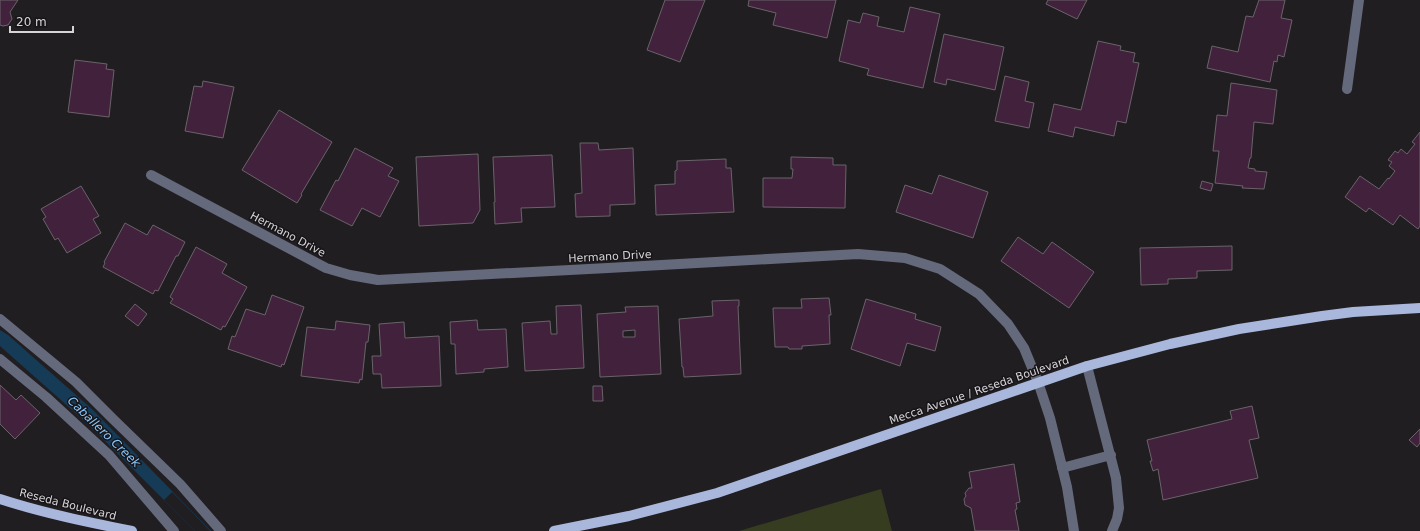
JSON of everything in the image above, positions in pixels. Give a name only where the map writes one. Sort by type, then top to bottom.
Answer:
[{"type":"main road","name":"Mecca Avenue / Reseda Boulevard","points":[[554,531],[629,516],[717,493],[1038,382],[1087,366],[1170,344],[1239,329],[1353,312],[1420,308]]},
{"type":"main road","name":"Reseda Boulevard","points":[[0,498],[76,520],[132,531]]},
{"type":"street","points":[[1347,89],[1359,0]]},
{"type":"street","name":"Hermano Drive","points":[[151,175],[326,268],[350,275],[378,280],[858,254],[905,258],[940,269],[979,294],[1008,324],[1024,348],[1038,382],[1050,418],[1062,468],[1074,531]]},
{"type":"street","points":[[0,319],[76,382],[112,419],[180,484],[221,531]]},
{"type":"street","points":[[0,359],[46,397],[109,455],[174,531]]},
{"type":"street","points":[[1087,366],[1116,478],[1119,508],[1117,519],[1112,531]]},
{"type":"street","points":[[1062,468],[1111,455]]},
{"type":"green space","points":[[881,489],[892,531],[739,531]]},
{"type":"water","name":"Caballero Creek","points":[[0,330],[8,335],[93,410],[211,531],[195,531],[88,424],[0,346]]},
{"type":"pier","points":[[172,492],[210,531],[195,531],[164,500]]},
{"type":"building","points":[[0,0],[18,0],[10,12],[12,19],[8,25],[0,25]]},
{"type":"building","points":[[665,0],[705,0],[680,62],[647,50]]},
{"type":"building","points":[[749,0],[836,0],[827,38],[773,25],[776,13],[748,6]]},
{"type":"building","points":[[1048,0],[1087,0],[1077,19],[1046,4]]},
{"type":"building","points":[[1259,0],[1285,0],[1281,18],[1292,20],[1284,57],[1278,55],[1277,62],[1274,61],[1270,82],[1207,68],[1212,46],[1238,52],[1246,16],[1253,17]]},
{"type":"building","points":[[910,7],[940,14],[923,88],[867,75],[869,69],[839,61],[848,20],[860,23],[863,13],[879,17],[877,26],[904,32]]},
{"type":"building","points":[[944,34],[1004,47],[995,90],[947,79],[946,85],[934,82]]},
{"type":"building","points":[[1098,41],[1121,46],[1120,50],[1135,53],[1133,62],[1139,63],[1126,123],[1117,121],[1114,136],[1075,127],[1073,137],[1048,131],[1054,104],[1081,110]]},
{"type":"building","points":[[75,60],[107,64],[106,69],[114,70],[109,117],[68,112]]},
{"type":"building","points":[[1005,76],[1029,82],[1025,101],[1034,103],[1029,128],[995,121]]},
{"type":"building","points":[[203,81],[234,87],[223,138],[185,131],[194,86],[202,87]]},
{"type":"building","points":[[1231,83],[1277,90],[1273,124],[1254,122],[1251,158],[1248,168],[1255,169],[1255,171],[1267,172],[1264,189],[1242,188],[1243,186],[1215,183],[1219,151],[1213,151],[1217,115],[1227,116]]},
{"type":"building","points":[[279,110],[332,142],[297,203],[242,170]]},
{"type":"building","points":[[1420,132],[1420,226],[1418,229],[1400,215],[1393,225],[1369,208],[1366,212],[1345,197],[1360,176],[1379,189],[1395,171],[1389,166],[1392,162],[1388,160],[1395,151],[1398,153],[1401,149],[1407,154],[1415,144],[1412,142]]},
{"type":"building","points":[[580,143],[598,143],[599,150],[633,148],[635,204],[610,205],[610,216],[576,217],[575,194],[582,193]]},
{"type":"building","points":[[355,148],[393,168],[388,176],[399,181],[380,217],[362,208],[352,226],[320,210],[336,180],[338,181]]},
{"type":"building","points":[[478,154],[480,210],[473,223],[419,226],[416,157]]},
{"type":"building","points":[[552,155],[555,207],[521,208],[522,222],[495,224],[493,157]]},
{"type":"building","points":[[791,157],[833,158],[833,165],[846,165],[845,208],[763,207],[763,178],[792,178],[793,169],[791,169]]},
{"type":"building","points":[[726,159],[726,168],[731,168],[734,212],[656,215],[655,185],[675,184],[677,161]]},
{"type":"building","points":[[939,175],[988,192],[973,238],[896,212],[905,185],[932,194]]},
{"type":"building","points":[[1202,181],[1213,184],[1211,191],[1200,188]]},
{"type":"building","points":[[81,186],[99,216],[93,219],[101,233],[67,253],[58,238],[55,240],[43,219],[46,217],[41,209]]},
{"type":"building","points":[[125,223],[147,235],[153,225],[185,242],[158,291],[155,290],[153,294],[103,267],[104,262]]},
{"type":"building","points":[[1018,237],[1043,254],[1052,242],[1094,272],[1069,308],[1001,261]]},
{"type":"building","points":[[1232,246],[1232,270],[1197,271],[1197,278],[1168,279],[1168,284],[1141,285],[1140,248]]},
{"type":"building","points":[[196,247],[227,264],[222,273],[247,287],[225,327],[223,326],[221,330],[170,303],[173,299],[170,297]]},
{"type":"building","points":[[272,295],[304,307],[284,365],[282,364],[281,367],[228,349],[232,336],[235,337],[246,309],[265,315]]},
{"type":"building","points":[[829,298],[831,315],[829,315],[830,344],[802,346],[802,349],[775,347],[773,308],[802,308],[801,299]]},
{"type":"building","points":[[866,299],[916,314],[915,319],[941,327],[935,351],[907,343],[900,366],[851,349]]},
{"type":"building","points":[[739,300],[741,374],[684,377],[679,319],[713,316],[712,301]]},
{"type":"building","points":[[135,304],[147,314],[138,326],[125,316]]},
{"type":"building","points":[[581,305],[584,368],[525,371],[522,323],[550,321],[551,334],[557,334],[556,306]]},
{"type":"building","points":[[658,306],[661,374],[600,377],[597,314],[626,312],[625,307]],"holes":[[[635,330],[635,337],[623,337],[623,331]]]},
{"type":"building","points":[[477,320],[478,330],[506,329],[508,367],[484,369],[484,372],[456,374],[455,344],[451,344],[450,322]]},
{"type":"building","points":[[336,321],[370,325],[368,342],[366,342],[362,380],[360,379],[359,383],[301,376],[307,327],[335,330]]},
{"type":"building","points":[[404,322],[405,338],[439,336],[441,386],[382,388],[381,374],[373,374],[372,356],[381,356],[379,324]]},
{"type":"building","points":[[0,385],[16,400],[21,395],[40,413],[15,439],[0,424]]},
{"type":"building","points":[[593,386],[602,386],[603,401],[593,401]]},
{"type":"building","points":[[1252,406],[1259,438],[1249,440],[1258,478],[1163,500],[1158,469],[1153,471],[1147,440],[1232,419],[1230,411]]},
{"type":"building","points":[[1420,429],[1420,443],[1417,447],[1409,440]]},
{"type":"building","points":[[1014,464],[1020,502],[1016,503],[1017,509],[1015,510],[1019,531],[975,531],[971,508],[965,505],[964,499],[966,496],[965,493],[969,488],[972,488],[969,472]]}]
